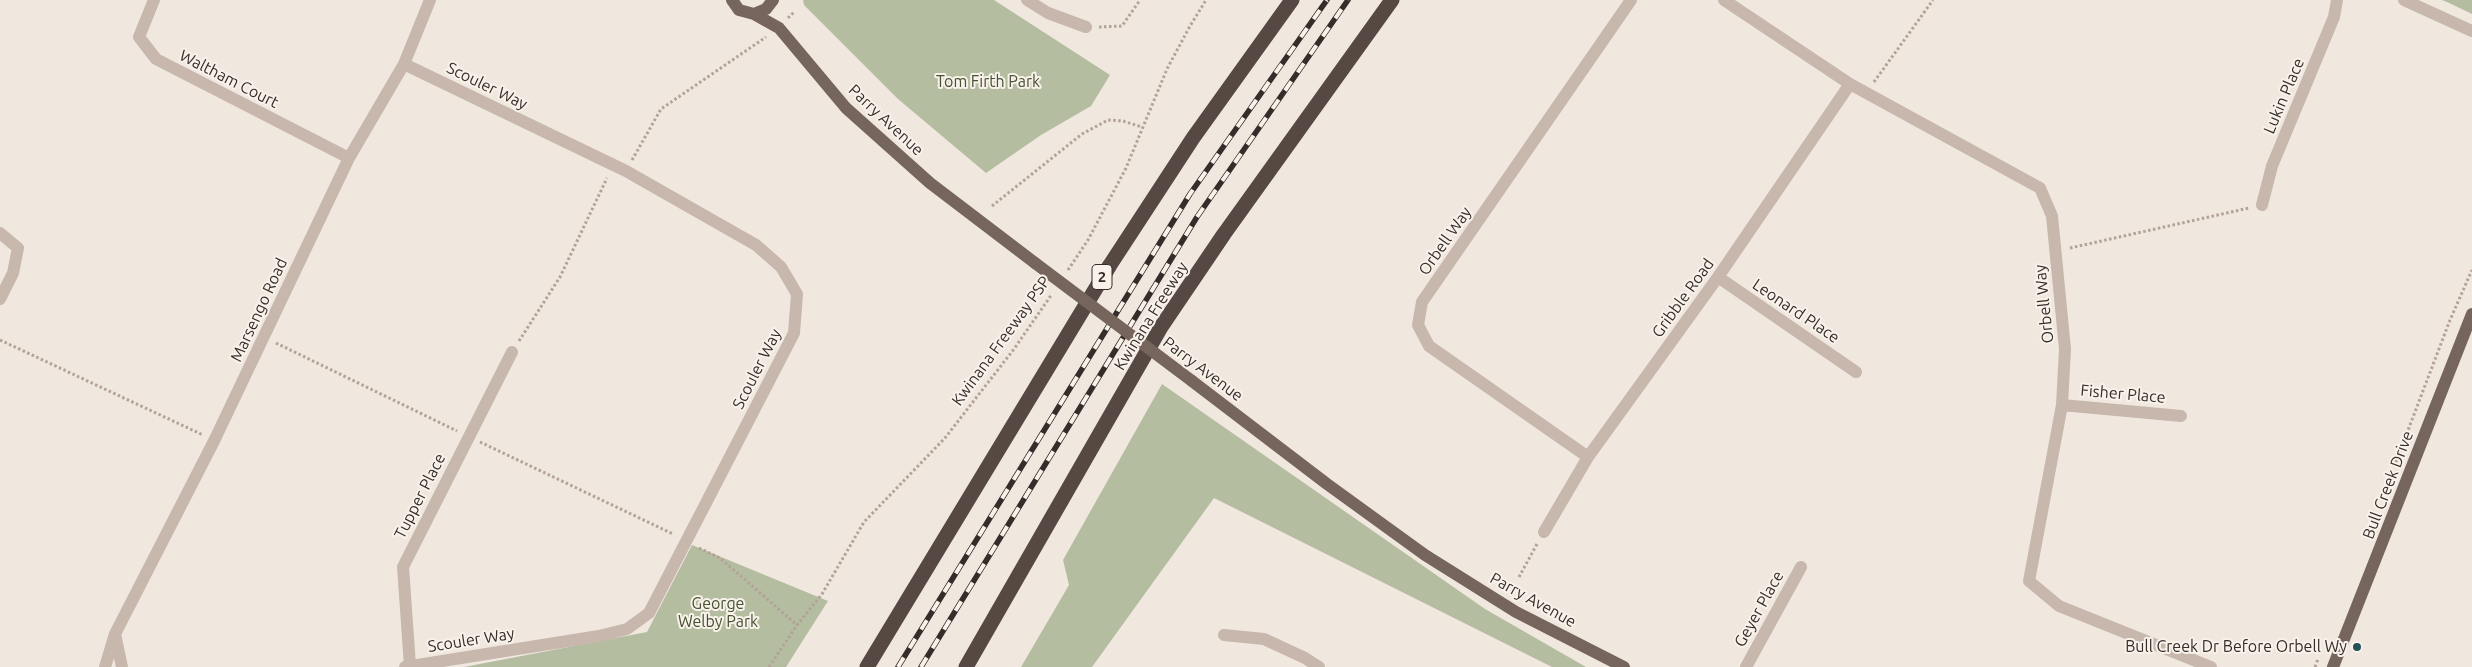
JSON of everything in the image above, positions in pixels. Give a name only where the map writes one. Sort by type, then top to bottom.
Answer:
[{"type":"highway","name":"2","points":[[867,667],[1043,372],[1110,265],[1193,138],[1292,0]]},
{"type":"highway","name":"Kwinana Freeway","points":[[966,667],[1161,327],[1224,234],[1392,0]]},
{"type":"main road","name":"Parry Avenue","points":[[732,0],[740,10],[754,14],[779,28],[846,108],[930,183],[1327,484],[1425,555],[1516,612],[1624,667]]},
{"type":"main road","name":"Parry Avenue","points":[[754,14],[766,9],[774,0]]},
{"type":"main road","name":"Parry Avenue","points":[[774,0],[779,28]]},
{"type":"main road","name":"Bull Creek Drive","points":[[2333,667],[2472,314]]},
{"type":"street","name":"Waltham Court","points":[[154,0],[139,37],[156,59],[349,158]]},
{"type":"street","name":"Marsengo Road","points":[[105,667],[115,634],[214,441],[349,158],[404,64],[430,0]]},
{"type":"street","points":[[1028,0],[1048,13],[1086,27]]},
{"type":"street","name":"Orbell Way","points":[[1588,458],[1429,346],[1418,325],[1422,302],[1631,0]]},
{"type":"street","name":"Orbell Way","points":[[1724,0],[1850,84],[2040,188],[2052,216],[2065,349],[2062,405],[2029,581],[2058,606],[2211,667]]},
{"type":"street","name":"Lukin Place","points":[[2262,205],[2272,166],[2334,18],[2337,0]]},
{"type":"street","points":[[2404,0],[2472,31]]},
{"type":"street","name":"Scouler Way","points":[[404,64],[626,171],[756,245],[781,267],[797,294],[794,332],[649,613],[627,629],[599,636],[408,667]]},
{"type":"street","name":"Gribble Road","points":[[1544,532],[1588,458],[1718,277],[1850,84]]},
{"type":"street","points":[[0,234],[18,248],[13,273],[0,299]]},
{"type":"street","name":"Leonard Place","points":[[1718,277],[1856,372]]},
{"type":"street","name":"Tupper Place","points":[[408,667],[403,566],[512,352]]},
{"type":"street","name":"Fisher Place","points":[[2062,405],[2182,416]]},
{"type":"street","name":"Geyer Place","points":[[1746,667],[1801,567]]},
{"type":"street","points":[[115,634],[122,667]]},
{"type":"street","points":[[1224,635],[1264,640],[1302,662],[1319,667]]},
{"type":"path","points":[[1086,27],[1122,26],[1140,0]]},
{"type":"path","name":"Kwinana Freeway PSP","points":[[1063,277],[1092,232],[1126,168],[1167,69],[1206,0]]},
{"type":"path","points":[[1866,93],[1934,0]]},
{"type":"path","points":[[512,352],[560,277],[608,175],[626,171],[661,109],[779,28]]},
{"type":"path","points":[[992,206],[1082,134],[1108,120],[1123,121],[1142,127]]},
{"type":"path","points":[[2055,251],[2262,205]]},
{"type":"path","points":[[2392,471],[2450,320],[2472,270]]},
{"type":"path","name":"Kwinana Freeway PSP","points":[[769,667],[797,625],[822,594],[864,522],[945,438],[1014,349],[1053,292]]},
{"type":"path","points":[[264,338],[720,558],[797,625]]},
{"type":"path","points":[[0,340],[214,441]]},
{"type":"path","points":[[1519,577],[1544,532]]},
{"type":"path","points":[[2315,667],[2319,658]]},
{"type":"green space","name":"Tom Firth Park","points":[[803,0],[994,0],[1110,75],[1091,106],[1041,135],[986,173],[898,99],[804,5]]},
{"type":"green space","points":[[2442,0],[2472,0],[2472,14],[2447,2]]},
{"type":"green space","points":[[1162,384],[1485,609],[1586,667],[1552,667],[1214,498],[1092,667],[1021,667],[1069,585],[1063,560]]},
{"type":"green space","name":"George Welby Park","points":[[692,545],[828,601],[786,667],[464,667],[647,632]]},
{"type":"railway","points":[[898,667],[1190,194],[1327,0]]},
{"type":"railway","points":[[921,667],[1197,217],[1348,0]]},
{"type":"place","name":"Bull Creek Dr Before Orbell Wy","points":[[2357,647]]}]
